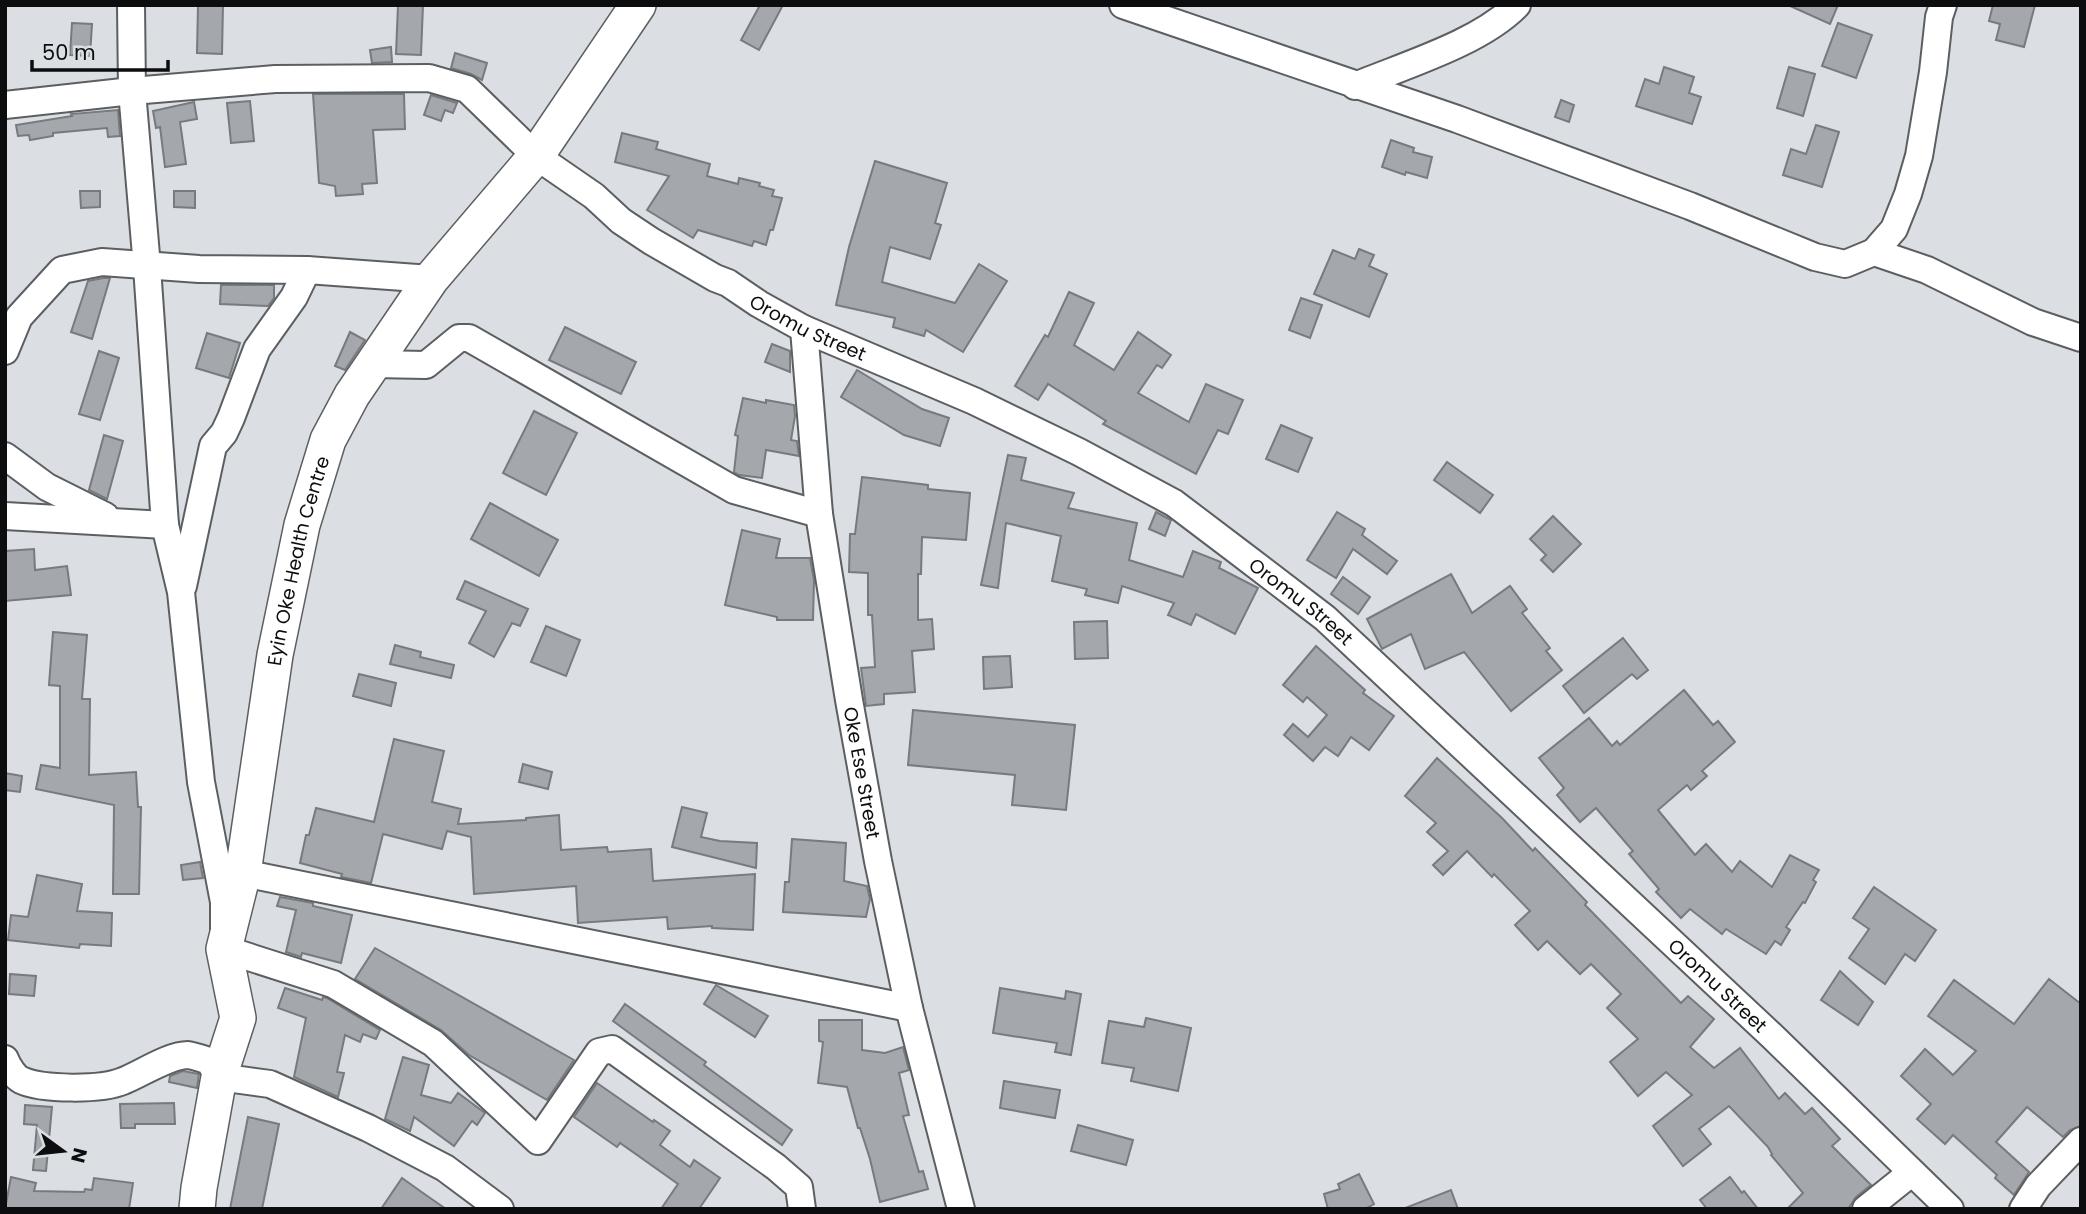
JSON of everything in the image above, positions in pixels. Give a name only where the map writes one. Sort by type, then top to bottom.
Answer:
[{"type":"main road","name":"Eyin Oke Health Centre","points":[[197,1209],[219,1077],[238,1018],[224,949],[243,873],[275,655],[302,524],[328,440],[352,395],[431,279],[536,156],[638,5]]},
{"type":"street","points":[[131,5],[132,91],[165,525],[181,592],[201,782],[224,902],[224,949],[333,984],[433,1043],[538,1141],[599,1052],[612,1049],[776,1167],[799,1188],[802,1209]]},
{"type":"street","points":[[1123,5],[1470,124],[1690,206],[1815,257],[1845,264],[1874,252],[1894,229],[1908,194],[1919,156],[1943,5]]},
{"type":"street","points":[[1355,86],[1465,40],[1503,19],[1517,5]]},
{"type":"street","name":"Oromu Street","points":[[5,105],[275,79],[429,78],[467,89],[536,156],[594,196],[621,221],[651,241],[804,329],[974,401],[1079,452],[1174,503],[1325,618],[1772,1036],[1950,1209]]},
{"type":"street","points":[[1874,252],[1927,270],[2032,322],[2081,338]]},
{"type":"street","points":[[6,343],[19,317],[62,270],[102,262],[147,267],[307,270],[431,279]]},
{"type":"street","points":[[181,592],[213,446],[224,433],[231,418],[257,349],[295,297],[307,270]]},
{"type":"street","name":"Oke Ese Street","points":[[804,329],[819,514],[849,700],[878,861],[909,1009],[961,1209]]},
{"type":"street","points":[[372,364],[426,365],[460,338],[469,338],[734,490],[819,514]]},
{"type":"street","points":[[5,456],[47,487],[117,522]]},
{"type":"street","points":[[5,516],[165,525]]},
{"type":"street","points":[[243,873],[909,1009]]},
{"type":"street","points":[[5,1059],[19,1080],[37,1085],[96,1086],[121,1082],[157,1064],[188,1055],[209,1061],[219,1077],[270,1084],[368,1128],[445,1168],[500,1209]]},
{"type":"street","points":[[2023,1209],[2038,1186],[2081,1141]]},
{"type":"street","points":[[1866,1209],[1911,1173]]},
{"type":"building","points":[[198,5],[223,5],[222,54],[197,53]]},
{"type":"building","points":[[398,5],[423,5],[421,55],[396,54]]},
{"type":"building","points":[[760,5],[783,5],[759,50],[741,40]]},
{"type":"building","points":[[1788,5],[1838,5],[1830,24]]},
{"type":"building","points":[[1993,5],[2035,5],[2024,47],[1996,40],[2000,24],[1989,21]]},
{"type":"building","points":[[72,23],[92,24],[90,56],[70,55]]},
{"type":"building","points":[[1838,23],[1872,35],[1856,78],[1822,66]]},
{"type":"building","points":[[391,47],[392,62],[372,63],[370,50]]},
{"type":"building","points":[[455,53],[487,63],[482,80],[451,68]]},
{"type":"building","points":[[1664,67],[1694,77],[1689,93],[1701,97],[1692,124],[1636,106],[1645,79],[1659,84]]},
{"type":"building","points":[[1789,67],[1815,74],[1803,116],[1777,108]]},
{"type":"building","points":[[313,94],[404,94],[405,129],[373,130],[377,183],[362,184],[363,194],[336,196],[335,186],[319,183]]},
{"type":"building","points":[[431,95],[457,103],[453,113],[445,110],[441,121],[424,115]]},
{"type":"building","points":[[1561,100],[1574,105],[1569,122],[1555,117]]},
{"type":"building","points":[[250,101],[254,141],[231,143],[227,103]]},
{"type":"building","points":[[194,102],[197,119],[180,122],[186,164],[165,167],[160,127],[156,128],[153,111]]},
{"type":"building","points":[[118,110],[120,136],[108,137],[107,128],[53,133],[53,136],[30,140],[29,135],[18,136],[16,125],[72,116],[71,114]]},
{"type":"building","points":[[1816,125],[1839,132],[1822,187],[1783,175],[1791,149],[1806,154]]},
{"type":"building","points":[[622,133],[658,142],[656,149],[710,164],[707,176],[738,184],[739,178],[774,190],[772,196],[782,198],[766,245],[754,241],[752,246],[698,230],[693,238],[647,210],[669,176],[615,162]]},
{"type":"building","points":[[1391,140],[1414,148],[1413,152],[1432,157],[1427,178],[1406,172],[1405,175],[1382,167]]},
{"type":"building","points":[[875,161],[947,183],[935,223],[941,225],[930,259],[890,247],[882,282],[955,303],[979,264],[1007,281],[963,352],[926,330],[924,336],[893,327],[895,318],[836,305],[849,247]]},
{"type":"building","points":[[80,191],[100,191],[100,207],[81,208]]},
{"type":"building","points":[[174,191],[195,191],[195,208],[174,207]]},
{"type":"building","points":[[1359,249],[1374,255],[1369,266],[1387,274],[1369,317],[1314,294],[1333,250],[1355,259]]},
{"type":"building","points":[[110,278],[92,339],[71,332],[88,281]]},
{"type":"building","points":[[221,285],[274,285],[274,298],[268,306],[220,304]]},
{"type":"building","points":[[1069,292],[1094,303],[1074,345],[1114,370],[1138,332],[1171,355],[1162,368],[1157,365],[1138,393],[1189,422],[1206,384],[1243,400],[1228,434],[1218,430],[1196,474],[1103,424],[1106,421],[1048,384],[1038,400],[1015,386],[1045,335],[1048,337]]},
{"type":"building","points":[[1301,298],[1322,305],[1310,338],[1289,330]]},
{"type":"building","points":[[565,327],[636,362],[621,394],[549,360]]},
{"type":"building","points":[[350,332],[365,340],[345,370],[335,366]]},
{"type":"building","points":[[207,333],[240,343],[229,378],[196,368]]},
{"type":"building","points":[[772,344],[790,351],[790,372],[765,362]]},
{"type":"building","points":[[99,351],[119,358],[100,420],[79,414]]},
{"type":"building","points":[[857,370],[922,409],[949,418],[940,446],[904,435],[841,397]]},
{"type":"building","points":[[743,398],[794,405],[791,440],[797,441],[799,456],[766,450],[762,478],[734,472],[738,436],[735,435]]},
{"type":"building","points":[[534,411],[577,433],[546,495],[503,473]]},
{"type":"building","points":[[1281,425],[1312,438],[1298,472],[1266,459]]},
{"type":"building","points":[[104,435],[123,441],[107,499],[89,490]]},
{"type":"building","points":[[1008,455],[1026,458],[1021,480],[1074,493],[1068,508],[1137,523],[1129,560],[1183,577],[1193,551],[1221,562],[1219,568],[1258,588],[1235,634],[1196,614],[1191,625],[1168,615],[1174,603],[1122,586],[1118,603],[1085,595],[1087,589],[1052,581],[1061,536],[1006,523],[998,588],[981,585]]},
{"type":"building","points":[[1447,462],[1493,495],[1480,513],[1434,480]]},
{"type":"building","points":[[862,477],[928,485],[928,489],[970,493],[966,540],[922,537],[921,574],[918,574],[918,620],[932,619],[934,649],[912,651],[915,692],[884,694],[884,704],[866,706],[861,668],[875,667],[872,615],[868,615],[868,573],[849,572],[850,534],[855,534]]},
{"type":"building","points":[[490,503],[558,540],[539,576],[471,539]]},
{"type":"building","points":[[1156,512],[1171,520],[1165,536],[1149,529]]},
{"type":"building","points":[[1337,512],[1365,529],[1362,535],[1397,561],[1387,574],[1353,549],[1336,578],[1307,560]]},
{"type":"building","points":[[1553,516],[1581,544],[1553,572],[1541,560],[1546,555],[1530,539]]},
{"type":"building","points":[[742,530],[780,539],[776,558],[810,558],[814,580],[813,620],[777,620],[777,617],[725,605]]},
{"type":"building","points":[[34,549],[35,570],[67,566],[71,595],[5,601],[5,551]]},
{"type":"building","points":[[1451,574],[1472,613],[1510,586],[1527,609],[1522,613],[1550,648],[1546,651],[1562,670],[1511,711],[1464,652],[1425,669],[1411,634],[1382,649],[1367,619]]},
{"type":"building","points":[[1343,577],[1370,597],[1358,614],[1331,594]]},
{"type":"building","points":[[465,581],[528,609],[520,626],[512,623],[494,657],[469,643],[486,611],[457,599]]},
{"type":"building","points":[[1107,621],[1108,658],[1075,659],[1074,622]]},
{"type":"building","points":[[546,626],[580,640],[566,676],[531,662]]},
{"type":"building","points":[[53,632],[87,635],[82,699],[90,699],[89,775],[136,772],[138,807],[141,807],[139,894],[113,894],[114,805],[36,789],[41,765],[60,768],[60,686],[49,685]]},
{"type":"building","points":[[1623,638],[1648,670],[1637,679],[1632,674],[1584,713],[1563,686]]},
{"type":"building","points":[[395,645],[421,652],[420,657],[454,665],[451,678],[390,664]]},
{"type":"building","points":[[1316,646],[1365,690],[1363,693],[1394,716],[1369,750],[1351,737],[1338,756],[1325,747],[1313,761],[1284,735],[1293,724],[1308,737],[1327,715],[1307,697],[1303,702],[1283,685]]},
{"type":"building","points":[[1010,656],[1012,687],[984,689],[983,657]]},
{"type":"building","points":[[359,674],[396,683],[391,706],[353,696]]},
{"type":"building","points":[[1684,690],[1713,725],[1718,721],[1735,742],[1702,771],[1707,776],[1691,790],[1687,785],[1658,810],[1695,855],[1706,844],[1732,872],[1740,861],[1772,887],[1790,855],[1819,870],[1805,903],[1803,902],[1786,927],[1790,930],[1781,945],[1775,941],[1766,954],[1726,929],[1722,934],[1690,909],[1681,918],[1656,892],[1659,889],[1629,854],[1633,851],[1596,808],[1580,822],[1557,795],[1564,788],[1539,758],[1589,718],[1612,746],[1617,741],[1620,745]]},
{"type":"building","points":[[913,710],[1075,725],[1066,810],[1012,805],[1015,775],[908,765]]},
{"type":"building","points":[[394,739],[444,751],[432,802],[461,809],[458,824],[559,815],[561,850],[607,847],[608,852],[651,849],[653,881],[755,874],[753,930],[712,926],[668,929],[667,917],[578,923],[576,886],[474,894],[471,837],[447,831],[442,849],[383,834],[371,883],[341,877],[342,874],[300,863],[316,808],[374,822]]},
{"type":"building","points":[[1437,758],[1502,818],[1533,851],[1535,848],[1587,902],[1585,905],[1681,1003],[1688,996],[1714,1019],[1690,1047],[1714,1068],[1740,1048],[1779,1099],[1785,1093],[1805,1114],[1812,1108],[1840,1139],[1832,1146],[1871,1185],[1856,1197],[1848,1209],[1787,1209],[1803,1193],[1771,1155],[1768,1147],[1729,1106],[1699,1129],[1711,1144],[1683,1166],[1653,1126],[1692,1095],[1666,1072],[1638,1096],[1610,1062],[1638,1039],[1607,1008],[1621,994],[1591,964],[1580,974],[1547,941],[1538,950],[1515,925],[1530,911],[1467,851],[1443,875],[1433,865],[1448,851],[1427,832],[1436,823],[1405,796]]},
{"type":"building","points":[[523,764],[552,772],[548,789],[519,782]]},
{"type":"building","points":[[5,773],[22,776],[20,792],[5,790]]},
{"type":"building","points":[[682,807],[707,813],[701,837],[757,843],[756,868],[672,847]]},
{"type":"building","points":[[792,839],[846,843],[844,881],[867,886],[870,899],[866,917],[783,912],[785,882],[789,882]]},
{"type":"building","points":[[200,862],[203,878],[183,880],[181,865]]},
{"type":"building","points":[[37,875],[82,884],[77,911],[112,913],[111,946],[80,944],[79,948],[8,940],[11,915],[28,917]]},
{"type":"building","points":[[1874,887],[1936,930],[1915,961],[1905,954],[1885,984],[1849,958],[1869,929],[1853,918]]},
{"type":"building","points":[[280,897],[313,903],[313,906],[352,915],[341,963],[302,953],[301,957],[286,952],[296,910],[277,906]]},
{"type":"building","points":[[375,948],[574,1060],[547,1100],[469,1055],[441,1030],[355,979]]},
{"type":"building","points":[[1840,971],[1873,1002],[1858,1025],[1821,1000]]},
{"type":"building","points":[[10,974],[36,976],[34,996],[9,994]]},
{"type":"building","points":[[2049,979],[2081,1004],[2081,1126],[2070,1130],[2063,1137],[2027,1107],[1996,1142],[2029,1172],[2014,1195],[1995,1178],[1997,1175],[1953,1135],[1945,1144],[1917,1119],[1931,1104],[1901,1076],[1925,1049],[1953,1075],[1976,1051],[1928,1016],[1954,980],[2014,1024]]},
{"type":"building","points":[[716,985],[768,1016],[755,1037],[704,1004]]},
{"type":"building","points":[[285,988],[322,1000],[323,997],[327,998],[380,1030],[376,1039],[363,1034],[360,1042],[345,1035],[337,1072],[344,1073],[338,1097],[294,1077],[306,1018],[278,1008]]},
{"type":"building","points":[[1000,988],[1065,999],[1066,991],[1081,994],[1071,1055],[1055,1052],[1057,1043],[993,1033]]},
{"type":"building","points":[[625,1004],[706,1062],[704,1065],[792,1130],[782,1145],[613,1021]]},
{"type":"building","points":[[1146,1018],[1191,1028],[1178,1091],[1131,1081],[1134,1068],[1102,1063],[1109,1021],[1144,1027]]},
{"type":"building","points":[[819,1020],[862,1020],[862,1050],[885,1053],[903,1047],[909,1070],[899,1073],[909,1115],[903,1116],[919,1172],[923,1171],[928,1189],[880,1202],[870,1159],[847,1087],[818,1083],[823,1042],[819,1041]]},
{"type":"building","points":[[403,1057],[429,1065],[421,1095],[451,1103],[458,1093],[485,1113],[477,1125],[472,1121],[454,1146],[414,1117],[410,1131],[385,1119]]},
{"type":"building","points":[[183,1071],[199,1074],[197,1088],[169,1082],[170,1076]]},
{"type":"building","points":[[1004,1081],[1060,1090],[1055,1118],[1000,1108]]},
{"type":"building","points":[[597,1083],[670,1131],[660,1145],[690,1167],[694,1160],[720,1178],[699,1209],[661,1209],[678,1184],[620,1143],[617,1147],[574,1117]]},
{"type":"building","points":[[174,1103],[175,1124],[135,1124],[135,1128],[121,1128],[120,1104]]},
{"type":"building","points":[[25,1105],[52,1107],[46,1171],[33,1170],[37,1125],[24,1124]]},
{"type":"building","points":[[248,1117],[279,1124],[262,1209],[230,1209]]},
{"type":"building","points":[[1078,1125],[1133,1140],[1126,1165],[1071,1151]]},
{"type":"building","points":[[1359,1174],[1374,1204],[1365,1209],[1328,1209],[1324,1194],[1340,1189],[1338,1184]]},
{"type":"building","points":[[11,1177],[36,1183],[34,1191],[84,1192],[85,1189],[92,1190],[94,1178],[133,1183],[129,1209],[5,1209]]},
{"type":"building","points":[[1730,1177],[1758,1209],[1707,1209],[1700,1200]]},
{"type":"building","points":[[402,1178],[423,1193],[446,1209],[381,1209]]},
{"type":"building","points":[[1451,1190],[1458,1209],[1405,1208]]}]
